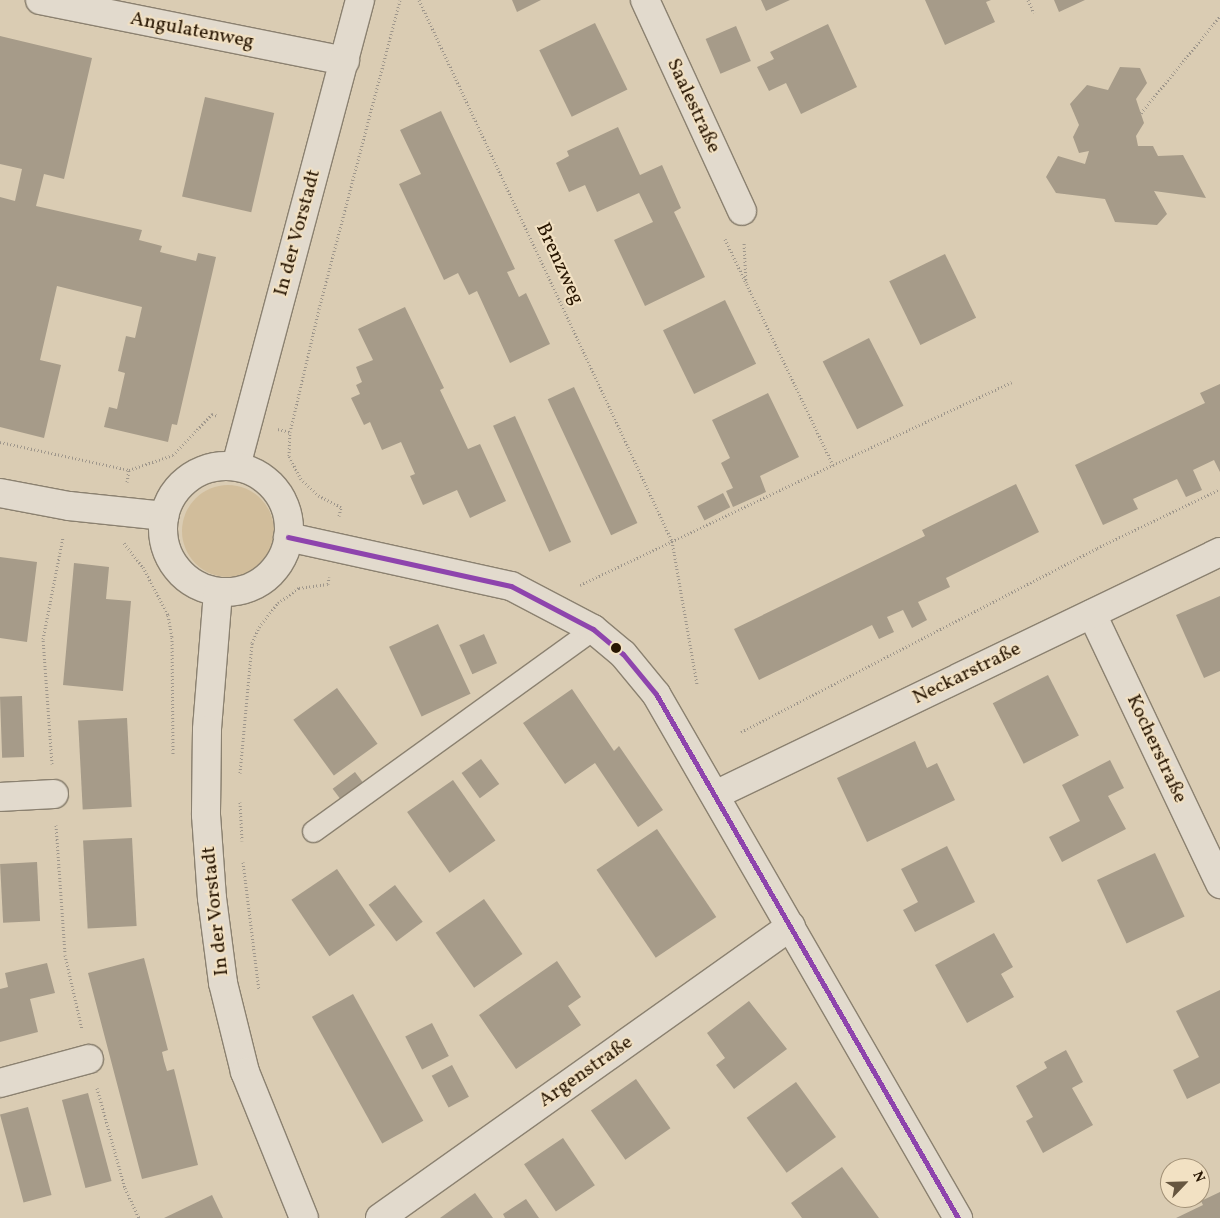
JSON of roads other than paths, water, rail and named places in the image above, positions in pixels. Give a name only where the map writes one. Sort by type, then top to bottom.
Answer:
[{"type":"street","name":"Angulatenweg","points":[[40,0],[345,61]]},
{"type":"street","name":"In der Vorstadt","points":[[236,466],[360,0]]},
{"type":"street","name":"Saalestraße","points":[[645,0],[742,211]]},
{"type":"street","points":[[217,466],[236,466],[254,473],[270,484],[281,500],[288,518],[288,537],[282,556],[271,572],[256,584],[237,591],[218,592],[198,586],[181,573],[165,543],[164,516],[171,498],[182,483],[198,472],[217,466]]},
{"type":"street","points":[[0,493],[70,506],[164,516]]},
{"type":"street","points":[[288,537],[334,550],[511,586],[593,629],[623,654],[656,694],[958,1218]]},
{"type":"street","name":"Neckarstraße","points":[[715,794],[1220,552]]},
{"type":"street","name":"In der Vorstadt","points":[[218,592],[206,730],[206,815],[213,907],[223,982],[245,1072],[304,1218]]},
{"type":"street","name":"Kocherstraße","points":[[1092,614],[1220,884]]},
{"type":"street","points":[[0,797],[54,794]]},
{"type":"street","name":"Argenstraße","points":[[380,1218],[791,926]]},
{"type":"street","points":[[0,1083],[89,1059]]},
{"type":"lane","points":[[313,830],[593,629]]}]
